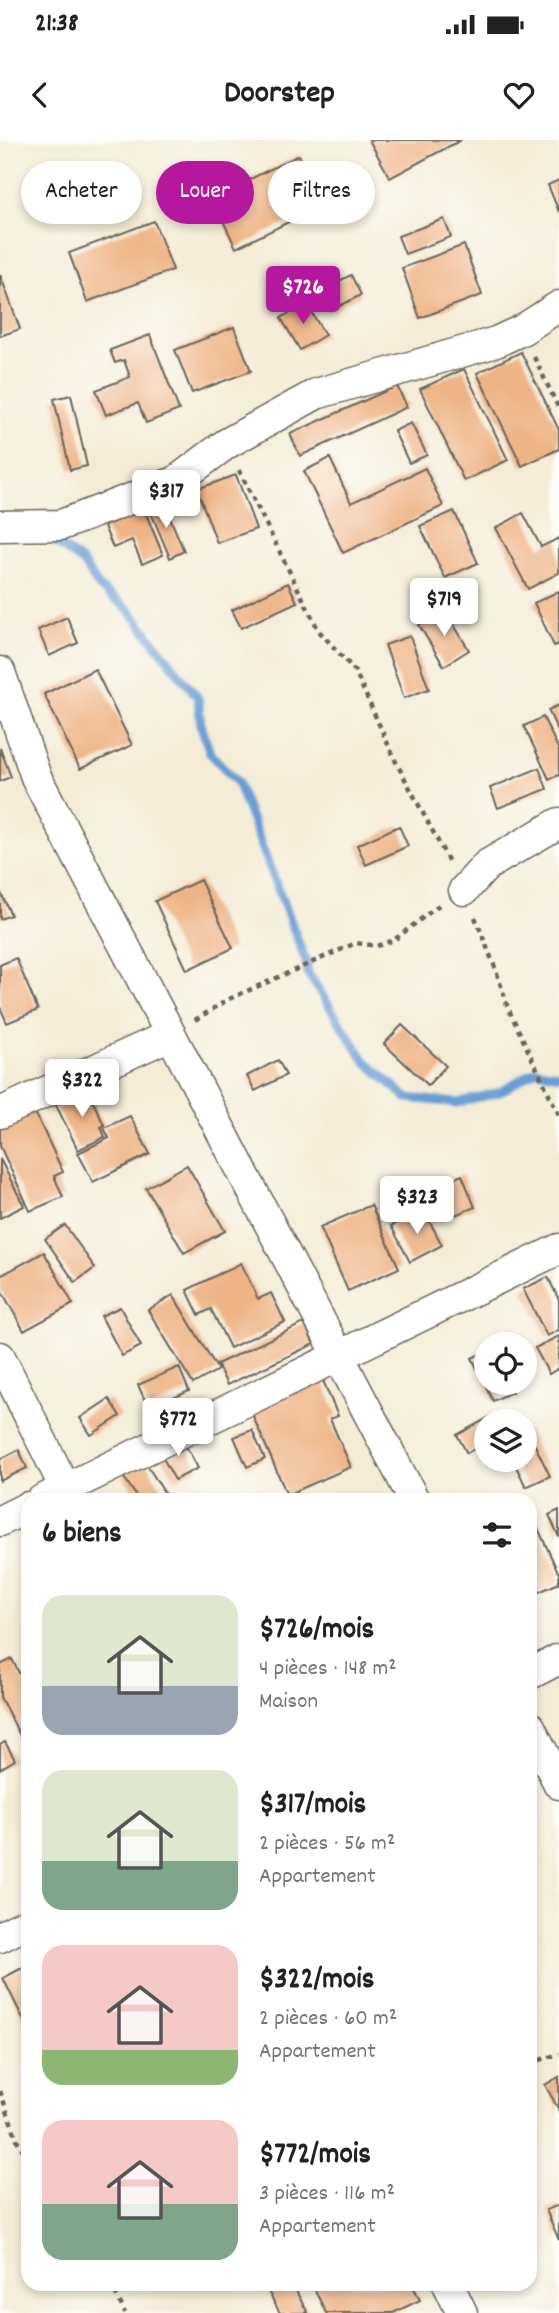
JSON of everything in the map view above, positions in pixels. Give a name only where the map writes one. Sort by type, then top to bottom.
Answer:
[{"type":"street","points":[[0,526],[61,525],[175,482],[226,444],[316,394],[496,342],[522,330],[559,306]]},
{"type":"street","points":[[0,672],[36,777],[410,1493]]},
{"type":"street","points":[[464,890],[488,864],[559,823]]},
{"type":"street","points":[[0,1113],[170,1035]]},
{"type":"street","points":[[66,1493],[559,1249]]},
{"type":"street","points":[[0,1357],[59,1493]]},
{"type":"street","points":[[0,1521],[21,1510]]},
{"type":"street","points":[[537,1670],[559,1659]]},
{"type":"street","points":[[537,1741],[559,1784]]},
{"type":"street","points":[[0,1937],[21,1926]]},
{"type":"street","points":[[451,2291],[462,2313]]},
{"type":"path","points":[[522,330],[559,409]]},
{"type":"path","points":[[226,444],[319,631],[355,671],[396,762],[464,890],[508,1008],[559,1115]]},
{"type":"path","points":[[170,1035],[229,999],[356,943],[377,946],[394,940],[430,910],[464,890]]},
{"type":"path","points":[[537,2061],[559,2054]]},
{"type":"path","points":[[0,2091],[21,2146]]},
{"type":"path","points":[[114,2291],[125,2313]]},
{"type":"building","points":[[369,140],[461,140],[390,178]]},
{"type":"building","points":[[299,155],[302,161],[287,161]]},
{"type":"building","points":[[268,170],[268,224],[285,224],[236,248],[224,224],[254,224],[254,177]]},
{"type":"building","points":[[559,180],[559,212],[548,185]]},
{"type":"building","points":[[444,219],[451,237],[405,254],[398,236]]},
{"type":"building","points":[[154,221],[173,270],[87,302],[69,253]]},
{"type":"building","points":[[464,245],[482,295],[420,318],[402,268]]},
{"type":"building","points":[[0,274],[20,329],[0,336]]},
{"type":"building","points":[[351,275],[361,295],[332,310],[321,290]]},
{"type":"building","points":[[306,303],[325,335],[300,350],[281,318]]},
{"type":"building","points":[[234,327],[251,371],[192,393],[175,350]]},
{"type":"building","points":[[150,335],[179,410],[146,423],[138,403],[106,415],[96,390],[130,377],[124,360],[115,363],[110,350]]},
{"type":"building","points":[[521,352],[559,430],[559,449],[522,466],[477,373]]},
{"type":"building","points":[[464,369],[508,460],[464,481],[420,389]]},
{"type":"building","points":[[397,386],[407,407],[300,456],[290,434]]},
{"type":"building","points":[[71,395],[87,466],[70,470],[54,399]]},
{"type":"building","points":[[411,423],[427,455],[409,463],[394,431]]},
{"type":"building","points":[[330,458],[351,503],[425,468],[443,506],[343,553],[304,471]]},
{"type":"building","points":[[236,475],[256,529],[217,543],[197,489]]},
{"type":"building","points":[[163,501],[184,551],[170,558],[149,508]]},
{"type":"building","points":[[144,509],[163,555],[142,564],[132,540],[113,548],[104,526]]},
{"type":"building","points":[[454,511],[478,563],[445,578],[420,526]]},
{"type":"building","points":[[523,513],[541,547],[559,538],[559,573],[528,589],[496,528]]},
{"type":"building","points":[[288,583],[297,602],[241,628],[232,610]]},
{"type":"building","points":[[559,591],[559,644],[554,646],[534,603]]},
{"type":"building","points":[[445,610],[469,650],[444,666],[419,625]]},
{"type":"building","points":[[67,617],[78,643],[49,656],[38,630]]},
{"type":"building","points":[[410,636],[429,689],[404,698],[385,645]]},
{"type":"building","points":[[95,669],[132,745],[80,769],[44,694]]},
{"type":"building","points":[[559,705],[559,733],[548,710]]},
{"type":"building","points":[[543,717],[559,750],[559,775],[549,779],[524,726]]},
{"type":"building","points":[[0,748],[11,777],[0,781]]},
{"type":"building","points":[[539,768],[547,789],[498,808],[490,788]]},
{"type":"building","points":[[399,826],[408,846],[366,865],[357,845]]},
{"type":"building","points":[[200,880],[233,948],[187,970],[155,901]]},
{"type":"building","points":[[0,891],[11,915],[0,919]]},
{"type":"building","points":[[16,958],[38,1010],[7,1023],[0,1007],[0,965]]},
{"type":"building","points":[[402,1025],[446,1066],[428,1085],[384,1044]]},
{"type":"building","points":[[278,1060],[286,1075],[255,1091],[247,1076]]},
{"type":"building","points":[[87,1089],[104,1125],[101,1127],[105,1137],[78,1150],[55,1103]]},
{"type":"building","points":[[33,1108],[63,1172],[54,1176],[63,1197],[30,1211],[0,1146],[0,1123]]},
{"type":"building","points":[[130,1116],[150,1154],[93,1182],[78,1153],[109,1138],[104,1128]]},
{"type":"building","points":[[0,1159],[24,1206],[0,1218]]},
{"type":"building","points":[[187,1165],[225,1231],[184,1253],[146,1188]]},
{"type":"building","points":[[462,1175],[475,1207],[455,1215],[442,1183]]},
{"type":"building","points":[[371,1205],[399,1268],[348,1291],[320,1227]]},
{"type":"building","points":[[423,1209],[442,1245],[410,1262],[391,1226]]},
{"type":"building","points":[[65,1225],[95,1268],[75,1282],[45,1239]]},
{"type":"building","points":[[44,1252],[73,1304],[24,1331],[0,1288],[0,1276]]},
{"type":"building","points":[[241,1263],[258,1299],[271,1293],[285,1322],[230,1348],[211,1309],[199,1315],[187,1290]]},
{"type":"building","points":[[548,1277],[559,1300],[559,1330],[547,1336],[523,1289]]},
{"type":"building","points":[[173,1295],[218,1370],[193,1384],[148,1310]]},
{"type":"building","points":[[120,1307],[141,1346],[122,1356],[101,1316]]},
{"type":"building","points":[[304,1323],[314,1344],[227,1385],[217,1364]]},
{"type":"building","points":[[559,1336],[559,1368],[549,1374],[537,1347]]},
{"type":"building","points":[[179,1367],[189,1391],[149,1409],[138,1385]]},
{"type":"building","points":[[321,1376],[338,1416],[330,1419],[351,1467],[286,1493],[249,1407]]},
{"type":"building","points":[[490,1395],[506,1395],[493,1401]]},
{"type":"building","points":[[109,1399],[120,1416],[91,1435],[80,1418]]},
{"type":"building","points":[[474,1426],[474,1449],[467,1453],[457,1435]]},
{"type":"building","points":[[252,1430],[265,1459],[247,1467],[234,1437]]},
{"type":"building","points":[[181,1437],[198,1468],[175,1480],[158,1449]]},
{"type":"building","points":[[537,1449],[550,1476],[526,1487],[519,1472],[537,1472]]},
{"type":"building","points":[[19,1450],[27,1468],[0,1481],[0,1459]]},
{"type":"building","points":[[145,1462],[165,1493],[134,1493],[123,1476]]},
{"type":"building","points":[[559,1510],[559,1537],[549,1515]]},
{"type":"building","points":[[537,1526],[559,1574],[559,1583],[537,1593]]},
{"type":"building","points":[[12,1659],[21,1677],[21,1737],[0,1697],[0,1665]]},
{"type":"building","points":[[5,1742],[15,1760],[0,1769],[0,1745]]},
{"type":"building","points":[[21,1969],[21,2015],[3,1978]]},
{"type":"building","points":[[559,2077],[559,2110],[545,2085]]},
{"type":"building","points":[[559,2205],[559,2240],[546,2210]]},
{"type":"building","points":[[268,2291],[296,2291],[308,2313],[280,2313]]},
{"type":"building","points":[[315,2291],[416,2291],[420,2300],[393,2313],[326,2313]]},
{"type":"waterway","points":[[42,538],[51,539],[82,562],[100,588],[129,610],[198,698],[201,725],[210,753],[237,782],[307,964],[307,972],[365,1061],[407,1098],[457,1103],[500,1092],[536,1070],[559,1075]]}]
